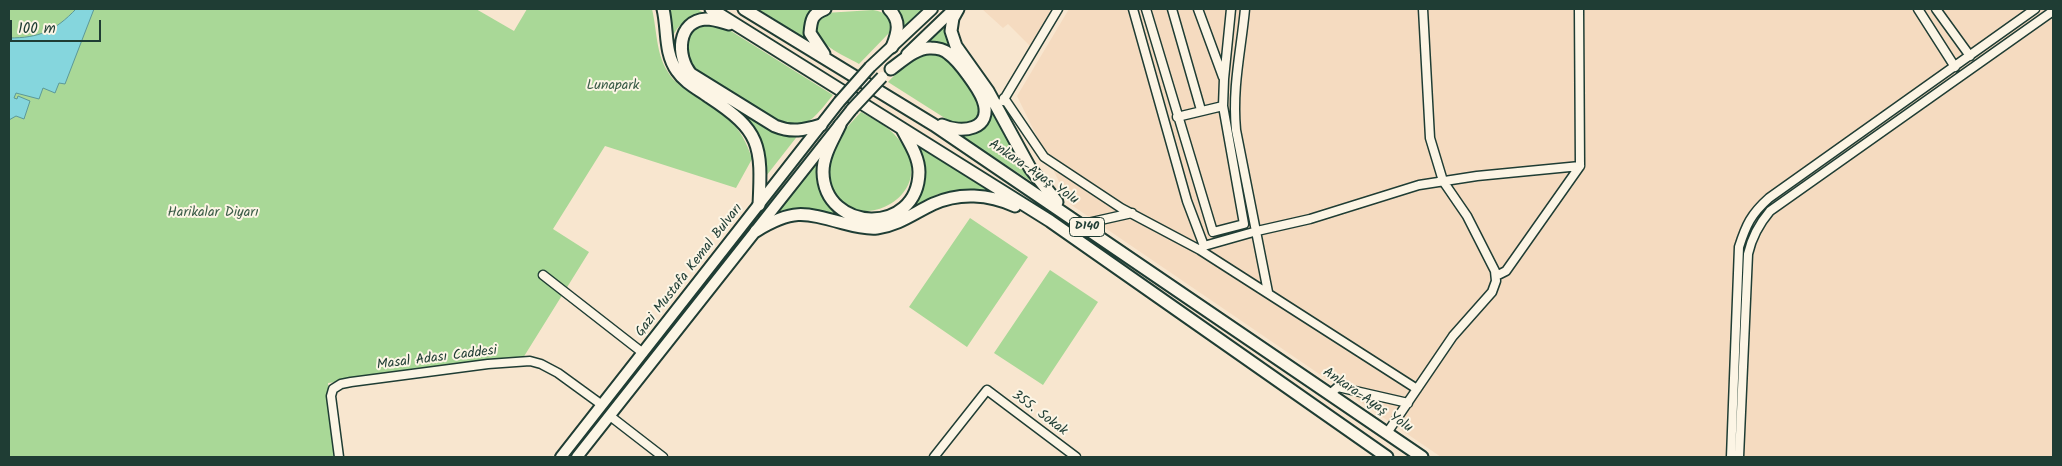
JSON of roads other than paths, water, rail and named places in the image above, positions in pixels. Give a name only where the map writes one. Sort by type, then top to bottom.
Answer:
[{"type":"highway","points":[[663,9],[670,60],[677,72],[688,82],[742,120],[754,136],[760,160],[759,205]]},
{"type":"highway","name":"D140","points":[[711,9],[1050,221],[1387,457]]},
{"type":"highway","name":"Ankara-Ayaş Yolu","points":[[744,9],[914,113],[1064,211],[1422,457]]},
{"type":"highway","points":[[825,9],[813,16],[810,33],[820,50],[836,65]]},
{"type":"highway","points":[[889,9],[897,19],[898,26],[892,47]]},
{"type":"highway","points":[[956,9],[951,31],[956,46],[988,91],[1030,168],[1064,211]]},
{"type":"highway","points":[[749,31],[719,21],[701,20],[691,26],[681,40],[680,49],[686,67],[692,74],[774,126],[786,130],[799,131],[821,126]]},
{"type":"highway","points":[[891,69],[921,50],[931,47],[940,49],[956,60],[984,102],[982,120],[978,125],[966,130],[949,128],[914,113]]},
{"type":"highway","points":[[840,125],[826,155],[823,171],[827,190],[839,207],[849,214],[873,220],[887,217],[902,210],[912,199],[917,186],[919,171],[915,152],[902,128]]},
{"type":"highway","points":[[756,232],[777,218],[788,215],[807,214],[864,227],[888,226],[933,204],[961,196],[998,199],[1050,221]]},
{"type":"main road","name":"Gazi Mustafa Kemal Bulvarı","points":[[562,457],[840,102],[870,67],[932,9]]},
{"type":"main road","name":"Gazi Mustafa Kemal Bulvarı","points":[[577,457],[852,109],[891,69],[956,9]]},
{"type":"street","points":[[998,109],[1058,9]]},
{"type":"street","points":[[1133,9],[1202,248]]},
{"type":"street","points":[[1146,9],[1213,232]]},
{"type":"street","points":[[1172,9],[1201,110]]},
{"type":"street","points":[[1198,9],[1224,79]]},
{"type":"street","points":[[1202,248],[1213,232],[1244,224],[1223,106],[1231,9]]},
{"type":"street","points":[[1245,9],[1243,34],[1237,62],[1234,108],[1236,130],[1268,292]]},
{"type":"street","points":[[1387,433],[1453,336],[1492,292],[1496,276],[1467,216],[1444,181],[1430,138],[1428,70],[1423,9]]},
{"type":"street","points":[[1496,276],[1506,271],[1580,166],[1579,9]]},
{"type":"street","points":[[1918,9],[1955,67]]},
{"type":"street","points":[[1936,9],[1970,56]]},
{"type":"street","points":[[1731,457],[1739,247],[1744,228],[1754,211],[1769,198],[2035,9]]},
{"type":"street","points":[[1739,457],[1748,254],[1758,225],[1770,210],[2053,11]]},
{"type":"street","points":[[1004,98],[1044,157],[1132,213],[1202,248],[1418,389]]},
{"type":"street","points":[[1177,116],[1223,106]]},
{"type":"street","points":[[1202,248],[1257,231],[1310,219],[1419,185],[1580,166]]},
{"type":"street","points":[[1083,224],[1132,213]]},
{"type":"street","points":[[543,274],[643,353]]},
{"type":"street","name":"Masal Adası Caddesi","points":[[339,457],[331,396],[333,389],[340,384],[488,364],[530,361],[541,364],[558,373],[602,405]]},
{"type":"street","points":[[1330,394],[1338,387],[1408,403]]},
{"type":"street","name":"355. Sokak","points":[[934,457],[987,390],[1076,457]]},
{"type":"street","points":[[610,416],[663,457]]},
{"type":"water","points":[[76,9],[94,9],[65,84],[59,83],[55,93],[43,88],[39,99],[16,93],[14,98],[17,99],[18,96],[30,101],[24,119],[16,116],[9,120],[9,38],[29,37],[46,32],[61,23]]},
{"type":"park label","name":"Lunapark","points":[[613,87]]},
{"type":"park label","name":"Harikalar Diyarı","points":[[213,214]]}]
